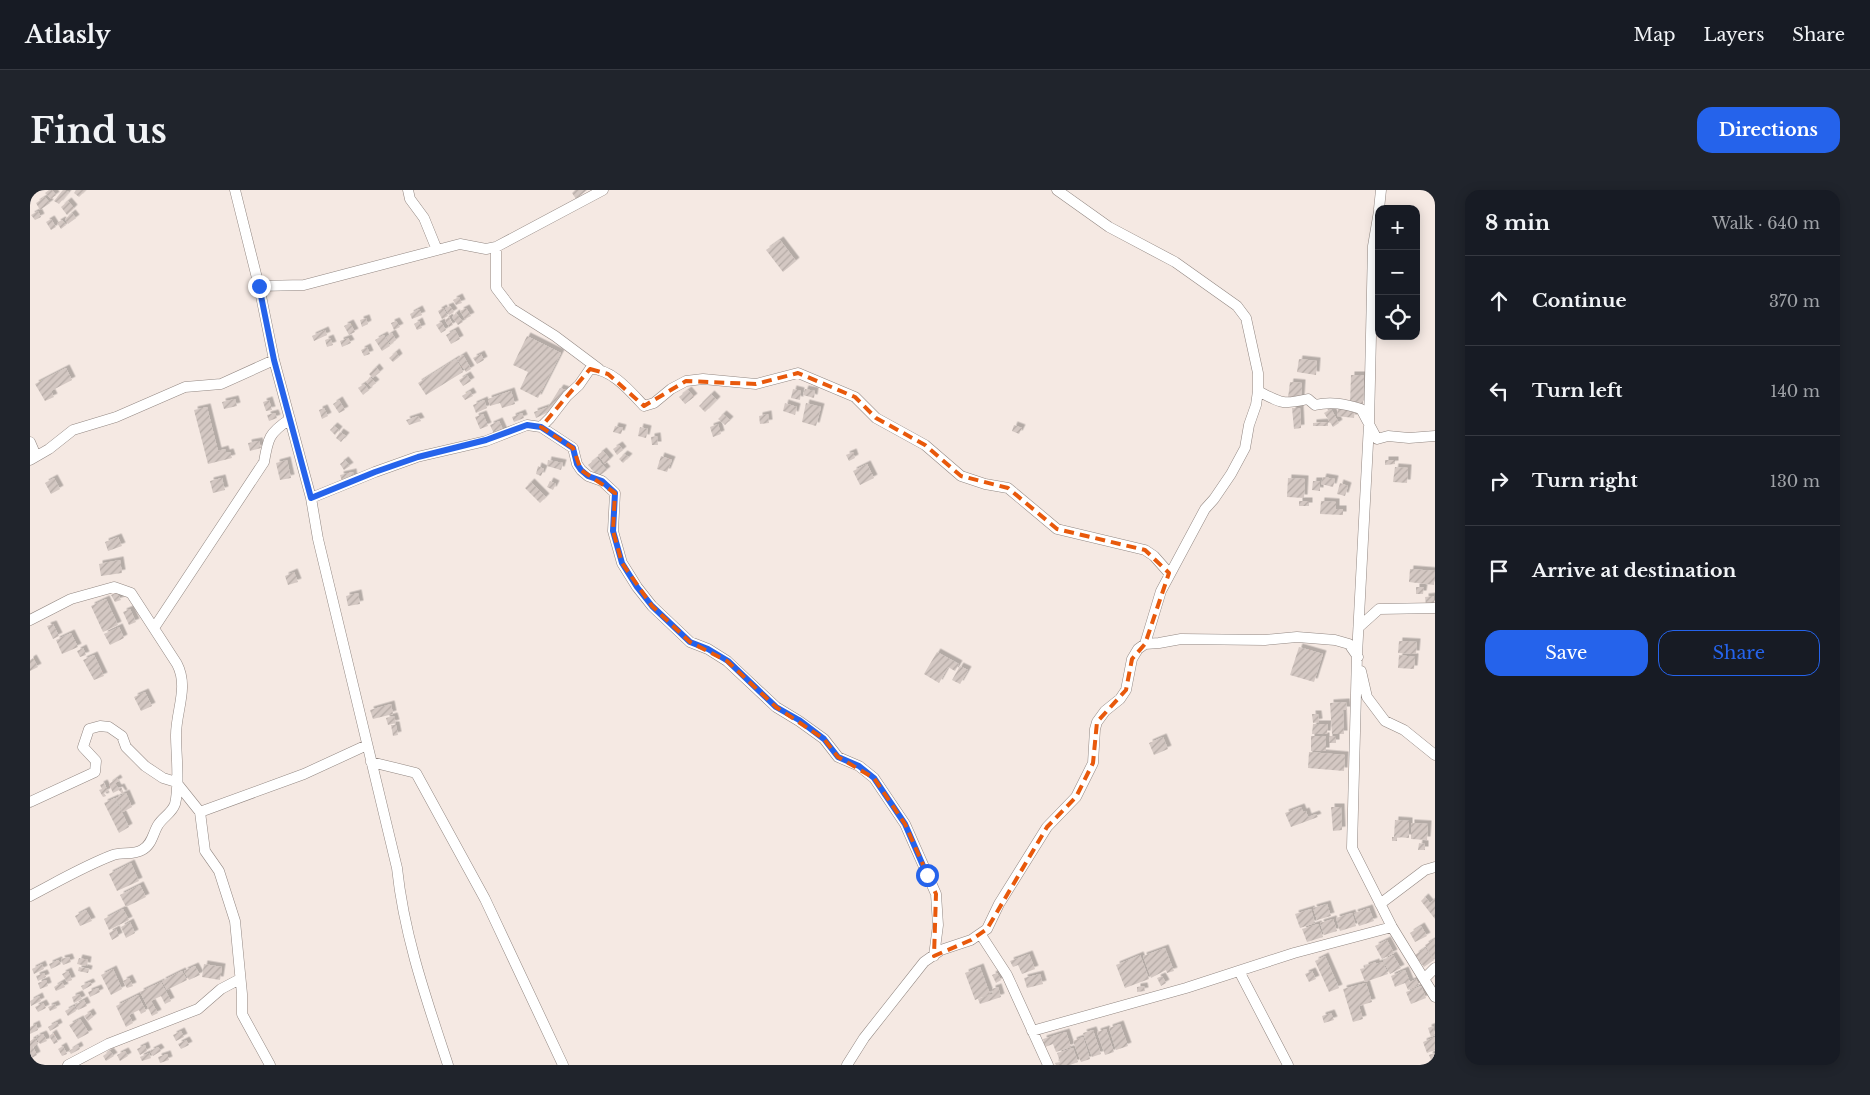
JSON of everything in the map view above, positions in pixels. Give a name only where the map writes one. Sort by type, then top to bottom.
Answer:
[{"type":"street","points":[[235,190],[259,286],[274,360],[311,498],[318,539],[397,868],[405,922],[432,1018],[448,1065]]},
{"type":"street","points":[[408,190],[410,199],[424,218],[437,250]]},
{"type":"street","points":[[259,286],[304,286],[460,244],[486,249],[496,247],[603,190]]},
{"type":"street","points":[[1057,190],[1109,227],[1175,262],[1237,306],[1246,318],[1252,337],[1258,373],[1258,391],[1245,448],[1231,474],[1205,509],[1189,542],[1169,573],[1161,591],[1145,644]]},
{"type":"street","points":[[1380,205],[1381,190]]},
{"type":"street","points":[[1375,234],[1373,246],[1369,424],[1357,654],[1352,848],[1392,927],[1435,997]]},
{"type":"street","points":[[496,247],[496,288],[512,309],[623,385],[644,406],[654,402],[671,389],[686,381],[703,379],[756,384],[798,373],[855,397],[876,418],[925,445],[961,476],[985,484],[1008,488],[1057,529],[1145,550],[1154,556],[1169,573]]},
{"type":"street","points":[[30,442],[33,458],[73,430],[116,417],[184,387],[221,384],[274,360]]},
{"type":"street","points":[[541,427],[579,385],[590,369],[599,369]]},
{"type":"street","points":[[1258,391],[1280,403],[1308,399],[1315,405],[1325,402],[1343,403],[1361,409],[1377,439],[1388,436],[1409,438],[1435,436]]},
{"type":"street","points":[[154,628],[264,462],[268,440],[276,428],[290,419]]},
{"type":"street","points":[[311,498],[418,457],[486,440],[527,425],[541,427],[573,448],[577,464],[581,470],[588,476],[602,481],[615,493],[613,531],[622,563],[652,606],[690,642],[708,649],[728,661],[776,707],[799,720],[824,739],[838,757],[859,766],[874,778],[905,824],[936,894],[938,925],[934,956]]},
{"type":"street","points":[[30,620],[71,599],[114,587],[131,593],[182,673],[181,701],[176,732],[174,804],[171,811],[158,824],[146,848],[136,852],[114,855],[30,896]]},
{"type":"street","points":[[1359,627],[1379,609],[1435,608]]},
{"type":"street","points":[[847,1065],[864,1038],[924,962],[942,950],[972,940],[987,929],[999,904],[1047,827],[1076,796],[1093,763],[1097,722],[1105,711],[1120,699],[1126,690],[1132,659],[1138,649],[1145,644],[1181,639],[1265,640],[1297,637],[1335,640],[1349,644],[1357,654],[1367,697],[1374,708],[1385,721],[1404,730],[1435,755]]},
{"type":"street","points":[[30,802],[96,772],[96,761],[83,747],[89,729],[100,726],[109,728],[122,736],[126,747],[145,766],[163,778],[176,782],[200,812],[205,850],[219,871],[235,921],[239,948],[242,1014],[270,1065]]},
{"type":"street","points":[[200,812],[304,774],[367,745]]},
{"type":"street","points":[[371,762],[416,773],[485,899],[563,1065]]},
{"type":"street","points":[[1380,904],[1425,870],[1435,866]]},
{"type":"street","points":[[1032,1031],[1186,988],[1294,953],[1392,927]]},
{"type":"street","points":[[981,934],[1007,975],[1048,1065]]},
{"type":"street","points":[[1424,979],[1435,968]]},
{"type":"street","points":[[1239,971],[1288,1065]]},
{"type":"street","points":[[68,1065],[108,1044],[198,1009],[221,989],[240,979]]},
{"type":"highlighted area","points":[[590,369],[608,374],[644,406],[686,381],[756,384],[798,373],[855,397],[876,418],[925,445],[961,476],[1008,488],[1057,529],[1145,550],[1169,573],[1145,644],[1132,659],[1126,690],[1097,722],[1093,763],[1076,797],[1047,827],[987,929],[971,940],[934,956],[936,894],[905,824],[874,778],[838,757],[824,739],[776,707],[727,661],[690,642],[652,606],[622,563],[613,531],[615,493],[581,470],[573,448],[541,427]]},
{"type":"building","points":[[52,190],[56,195],[51,199],[45,193]]},
{"type":"building","points":[[63,190],[69,192],[59,204],[54,201]]},
{"type":"building","points":[[76,190],[86,190],[79,197],[74,193]]},
{"type":"building","points":[[575,190],[587,190],[576,199],[572,193]]},
{"type":"building","points":[[45,197],[50,203],[40,210],[36,203]]},
{"type":"building","points":[[68,201],[74,208],[67,215],[61,207]]},
{"type":"building","points":[[38,211],[41,217],[35,220],[31,215]]},
{"type":"building","points":[[72,213],[76,218],[68,224],[65,219]]},
{"type":"building","points":[[51,219],[56,227],[51,230],[46,222]]},
{"type":"building","points":[[62,220],[66,225],[61,229],[57,223]]},
{"type":"building","points":[[780,240],[796,261],[783,272],[766,250]]},
{"type":"building","points":[[459,297],[462,303],[456,305],[453,300]]},
{"type":"building","points":[[450,306],[454,312],[449,315],[445,308]]},
{"type":"building","points":[[443,308],[448,316],[442,319],[438,311]]},
{"type":"building","points":[[466,308],[471,316],[465,319],[460,311]]},
{"type":"building","points":[[419,309],[422,315],[412,319],[410,314]]},
{"type":"building","points":[[456,313],[463,322],[458,325],[452,317]]},
{"type":"building","points":[[449,317],[453,325],[449,327],[445,320]]},
{"type":"building","points":[[366,318],[368,324],[362,327],[360,320]]},
{"type":"building","points":[[396,321],[400,327],[394,330],[391,323]]},
{"type":"building","points":[[419,321],[422,328],[417,330],[414,324]]},
{"type":"building","points":[[441,322],[446,330],[441,333],[436,325]]},
{"type":"building","points":[[350,323],[355,332],[349,335],[344,326]]},
{"type":"building","points":[[325,330],[327,335],[314,341],[312,336]]},
{"type":"building","points":[[455,330],[460,339],[451,344],[446,335]]},
{"type":"building","points":[[392,333],[396,340],[391,344],[386,337]]},
{"type":"building","points":[[384,335],[390,346],[382,351],[375,340]]},
{"type":"building","points":[[527,336],[561,353],[538,398],[520,389],[528,372],[513,365]]},
{"type":"building","points":[[330,338],[333,345],[327,347],[325,340]]},
{"type":"building","points":[[348,338],[351,343],[342,347],[340,341]]},
{"type":"building","points":[[367,347],[370,354],[364,356],[361,350]]},
{"type":"building","points":[[396,352],[399,357],[393,362],[389,358]]},
{"type":"building","points":[[481,354],[484,360],[477,364],[473,358]]},
{"type":"building","points":[[463,355],[471,369],[466,372],[457,359]]},
{"type":"building","points":[[456,359],[463,372],[426,395],[418,383]]},
{"type":"building","points":[[1299,359],[1317,361],[1316,375],[1297,372]]},
{"type":"building","points":[[376,367],[380,372],[373,378],[369,374]]},
{"type":"building","points":[[66,368],[72,380],[51,391],[54,397],[45,401],[35,384]]},
{"type":"building","points":[[467,375],[471,381],[463,386],[459,380]]},
{"type":"building","points":[[1351,375],[1364,375],[1363,404],[1350,404]]},
{"type":"building","points":[[370,377],[376,383],[371,387],[366,382]]},
{"type":"building","points":[[1290,382],[1302,383],[1301,399],[1288,398]]},
{"type":"building","points":[[364,384],[369,390],[363,395],[358,388]]},
{"type":"building","points":[[560,388],[566,390],[553,410],[536,418],[534,412],[548,407]]},
{"type":"building","points":[[793,389],[801,391],[800,400],[791,398]]},
{"type":"building","points":[[805,389],[815,391],[814,398],[803,395]]},
{"type":"building","points":[[688,390],[694,397],[685,404],[679,397]]},
{"type":"building","points":[[470,391],[473,396],[465,400],[462,396]]},
{"type":"building","points":[[511,391],[515,404],[502,408],[500,403],[490,406],[488,399]]},
{"type":"building","points":[[711,394],[717,400],[705,412],[699,406]]},
{"type":"building","points":[[235,399],[237,406],[224,409],[222,402]]},
{"type":"building","points":[[269,400],[272,410],[266,411],[263,402]]},
{"type":"building","points":[[339,400],[345,410],[339,413],[333,404]]},
{"type":"building","points":[[484,400],[487,408],[476,413],[473,405]]},
{"type":"building","points":[[785,403],[797,407],[795,415],[783,411]]},
{"type":"building","points":[[806,403],[821,407],[816,426],[802,422]]},
{"type":"building","points":[[207,407],[218,451],[225,449],[226,453],[230,452],[232,458],[208,464],[194,410]]},
{"type":"building","points":[[1338,407],[1355,409],[1354,418],[1337,416]]},
{"type":"building","points":[[324,408],[328,416],[322,419],[319,410]]},
{"type":"building","points":[[1292,408],[1300,408],[1301,428],[1294,429]]},
{"type":"building","points":[[1331,409],[1339,423],[1333,427],[1324,413]]},
{"type":"building","points":[[275,413],[277,418],[269,421],[267,415]]},
{"type":"building","points":[[522,413],[524,418],[514,422],[512,417]]},
{"type":"building","points":[[483,414],[488,426],[480,429],[475,417]]},
{"type":"building","points":[[723,414],[730,420],[725,425],[718,419]]},
{"type":"building","points":[[768,414],[769,423],[760,424],[759,416]]},
{"type":"building","points":[[418,416],[421,421],[409,425],[406,420]]},
{"type":"building","points":[[499,421],[504,432],[495,436],[490,425]]},
{"type":"building","points":[[1328,422],[1328,426],[1313,426],[1313,423]]},
{"type":"building","points":[[718,424],[721,434],[713,437],[710,427]]},
{"type":"building","points":[[1014,425],[1022,428],[1019,434],[1012,431]]},
{"type":"building","points":[[334,426],[339,430],[335,435],[330,430]]},
{"type":"building","points":[[615,426],[623,428],[621,434],[613,432]]},
{"type":"building","points":[[640,427],[648,429],[646,438],[638,436]]},
{"type":"building","points":[[340,432],[346,436],[341,442],[336,438]]},
{"type":"building","points":[[657,436],[658,445],[652,445],[651,437]]},
{"type":"building","points":[[259,441],[261,448],[250,451],[248,443]]},
{"type":"building","points":[[619,445],[623,450],[617,455],[613,449]]},
{"type":"building","points":[[603,451],[610,459],[605,464],[598,455]]},
{"type":"building","points":[[853,452],[855,458],[849,461],[846,455]]},
{"type":"building","points":[[624,454],[629,457],[623,463],[619,459]]},
{"type":"building","points":[[661,456],[672,460],[667,472],[657,469]]},
{"type":"building","points":[[597,458],[607,470],[598,477],[588,465]]},
{"type":"building","points":[[287,460],[291,478],[280,480],[276,463]]},
{"type":"building","points":[[345,460],[350,466],[344,470],[340,464]]},
{"type":"building","points":[[548,460],[563,463],[561,470],[547,466]]},
{"type":"building","points":[[1385,460],[1395,460],[1395,464],[1385,465]]},
{"type":"building","points":[[867,464],[874,478],[860,485],[853,471]]},
{"type":"building","points":[[538,466],[544,469],[541,476],[536,474]]},
{"type":"building","points":[[1395,467],[1408,468],[1407,483],[1393,482]]},
{"type":"building","points":[[353,472],[354,479],[342,481],[340,475]]},
{"type":"building","points":[[1323,477],[1335,479],[1333,487],[1321,484]]},
{"type":"building","points":[[54,478],[60,489],[51,494],[45,483]]},
{"type":"building","points":[[222,478],[225,490],[213,493],[210,481]]},
{"type":"building","points":[[1288,478],[1305,479],[1304,498],[1287,497]]},
{"type":"building","points":[[550,481],[556,484],[553,490],[547,487]]},
{"type":"building","points":[[1313,481],[1320,481],[1320,491],[1312,490]]},
{"type":"building","points":[[531,482],[546,497],[540,503],[525,488]]},
{"type":"building","points":[[1340,483],[1348,486],[1345,496],[1337,494]]},
{"type":"building","points":[[1299,501],[1309,501],[1309,506],[1299,506]]},
{"type":"building","points":[[1321,501],[1336,502],[1336,509],[1343,509],[1343,515],[1320,514]]},
{"type":"building","points":[[118,537],[122,546],[108,551],[105,542]]},
{"type":"building","points":[[120,560],[122,573],[101,576],[99,564]]},
{"type":"building","points":[[1410,569],[1435,571],[1434,585],[1409,582]]},
{"type":"building","points":[[294,572],[298,582],[288,585],[285,576]]},
{"type":"building","points":[[1416,587],[1424,587],[1423,594],[1416,594]]},
{"type":"building","points":[[117,592],[121,600],[115,602],[111,595]]},
{"type":"building","points":[[358,593],[360,604],[348,606],[346,596]]},
{"type":"building","points":[[1434,596],[1434,604],[1426,605],[1425,597]]},
{"type":"building","points":[[106,599],[118,625],[103,632],[91,606]]},
{"type":"building","points":[[130,609],[136,622],[129,625],[123,612]]},
{"type":"building","points":[[53,624],[59,636],[53,639],[47,626]]},
{"type":"building","points":[[119,627],[124,638],[110,645],[104,634]]},
{"type":"building","points":[[71,633],[78,647],[62,654],[56,640]]},
{"type":"building","points":[[1399,641],[1417,642],[1416,654],[1398,653]]},
{"type":"building","points":[[1299,647],[1323,654],[1314,682],[1290,675]]},
{"type":"building","points":[[83,648],[86,655],[80,657],[77,651]]},
{"type":"building","points":[[937,652],[959,664],[955,671],[948,667],[939,683],[924,674]]},
{"type":"building","points":[[94,655],[104,676],[94,680],[83,660]]},
{"type":"building","points":[[1399,655],[1415,657],[1414,669],[1398,668]]},
{"type":"building","points":[[33,658],[38,667],[30,671],[30,660]]},
{"type":"building","points":[[960,666],[968,670],[960,684],[952,680]]},
{"type":"building","points":[[145,692],[152,706],[141,711],[134,697]]},
{"type":"building","points":[[1346,702],[1347,710],[1343,710],[1344,734],[1332,734],[1330,703]]},
{"type":"building","points":[[391,704],[393,714],[373,719],[370,710]]},
{"type":"building","points":[[1312,714],[1318,714],[1319,722],[1313,723]]},
{"type":"building","points":[[394,716],[396,723],[388,725],[386,718]]},
{"type":"building","points":[[1313,724],[1328,724],[1327,734],[1312,734]]},
{"type":"building","points":[[391,725],[396,725],[398,735],[393,736]]},
{"type":"building","points":[[1311,736],[1326,736],[1326,751],[1311,751]]},
{"type":"building","points":[[1329,736],[1336,736],[1336,743],[1329,743]]},
{"type":"building","points":[[1163,737],[1168,749],[1154,755],[1149,743]]},
{"type":"building","points":[[1309,752],[1345,755],[1344,771],[1308,768]]},
{"type":"building","points":[[117,778],[119,781],[115,783],[118,788],[121,787],[124,793],[122,794],[119,790],[113,793],[109,784]]},
{"type":"building","points":[[104,783],[108,791],[104,793],[106,796],[103,797],[99,790],[102,789],[100,785]]},
{"type":"building","points":[[126,793],[132,807],[123,812],[116,798]]},
{"type":"building","points":[[115,798],[129,827],[119,833],[104,803]]},
{"type":"building","points":[[1301,807],[1303,812],[1306,811],[1308,817],[1316,814],[1318,817],[1291,827],[1285,813]]},
{"type":"building","points":[[1331,807],[1341,807],[1342,830],[1333,831]]},
{"type":"building","points":[[1395,820],[1409,821],[1409,838],[1397,837],[1397,841],[1392,841]]},
{"type":"building","points":[[1411,823],[1428,824],[1427,840],[1411,839]]},
{"type":"building","points":[[1419,843],[1425,844],[1425,850],[1418,850]]},
{"type":"building","points":[[131,863],[139,881],[117,891],[109,874]]},
{"type":"building","points":[[140,885],[146,897],[126,907],[120,895]]},
{"type":"building","points":[[1425,897],[1430,903],[1435,899],[1435,919],[1421,901]]},
{"type":"building","points":[[1327,904],[1331,916],[1317,920],[1313,908]]},
{"type":"building","points":[[1369,908],[1374,921],[1359,926],[1354,913]]},
{"type":"building","points":[[123,909],[129,920],[109,930],[104,919]]},
{"type":"building","points":[[1311,909],[1315,923],[1300,928],[1295,914]]},
{"type":"building","points":[[86,910],[92,921],[80,926],[75,916]]},
{"type":"building","points":[[1352,913],[1356,926],[1340,931],[1336,918]]},
{"type":"building","points":[[1333,919],[1337,931],[1324,935],[1320,923]]},
{"type":"building","points":[[130,922],[135,933],[126,938],[121,927]]},
{"type":"building","points":[[1318,924],[1323,937],[1307,942],[1302,929]]},
{"type":"building","points":[[1421,926],[1427,936],[1415,942],[1410,933]]},
{"type":"building","points":[[116,929],[119,936],[112,940],[109,933]]},
{"type":"building","points":[[1435,939],[1435,957],[1433,958],[1425,945]]},
{"type":"building","points":[[1387,940],[1394,953],[1382,959],[1375,946]]},
{"type":"building","points":[[1165,948],[1174,971],[1167,973],[1166,970],[1151,978],[1143,956]]},
{"type":"building","points":[[1425,948],[1434,960],[1424,967],[1415,955]]},
{"type":"building","points":[[1029,954],[1035,969],[1022,974],[1018,965],[1013,967],[1010,961]]},
{"type":"building","points":[[1140,955],[1149,979],[1125,988],[1116,965]]},
{"type":"building","points":[[1393,955],[1401,968],[1390,974],[1383,960]]},
{"type":"building","points":[[1325,956],[1339,988],[1329,992],[1315,961]]},
{"type":"building","points":[[69,957],[71,962],[63,965],[61,959]]},
{"type":"building","points":[[79,958],[88,960],[87,966],[77,964]]},
{"type":"building","points":[[58,960],[61,964],[51,969],[49,964]]},
{"type":"building","points":[[1376,962],[1376,964],[1383,962],[1388,974],[1365,982],[1360,969]]},
{"type":"building","points":[[42,964],[44,969],[34,974],[32,969]]},
{"type":"building","points":[[204,964],[222,967],[220,980],[202,977]]},
{"type":"building","points":[[195,966],[200,975],[189,980],[184,971]]},
{"type":"building","points":[[79,967],[89,969],[88,973],[78,971]]},
{"type":"building","points":[[980,967],[990,994],[975,1000],[965,973]]},
{"type":"building","points":[[113,969],[122,989],[111,995],[101,975]]},
{"type":"building","points":[[1405,970],[1410,982],[1416,979],[1419,985],[1408,990],[1405,983],[1395,987],[1391,976]]},
{"type":"building","points":[[68,971],[72,980],[67,982],[62,974]]},
{"type":"building","points":[[182,971],[187,980],[167,990],[162,981]]},
{"type":"building","points":[[1312,971],[1316,979],[1309,982],[1305,974]]},
{"type":"building","points":[[44,973],[46,977],[38,981],[36,976]]},
{"type":"building","points":[[997,973],[1001,980],[996,983],[992,975]]},
{"type":"building","points":[[1040,974],[1043,984],[1027,988],[1024,978]]},
{"type":"building","points":[[1162,976],[1166,983],[1161,986],[1157,978]]},
{"type":"building","points":[[129,978],[133,986],[127,988],[123,981]]},
{"type":"building","points":[[46,980],[48,986],[40,989],[38,983]]},
{"type":"building","points":[[62,982],[65,987],[56,991],[54,987]]},
{"type":"building","points":[[90,982],[92,985],[83,990],[81,986]]},
{"type":"building","points":[[161,982],[171,1001],[165,1004],[161,996],[151,1001],[158,1013],[152,1016],[140,992]]},
{"type":"building","points":[[1366,983],[1372,1002],[1359,1006],[1363,1019],[1353,1022],[1343,989]]},
{"type":"building","points":[[1144,986],[1145,991],[1137,992],[1137,987]]},
{"type":"building","points":[[1421,986],[1426,998],[1411,1004],[1406,992]]},
{"type":"building","points":[[998,987],[1001,997],[980,1004],[978,999],[993,994],[992,989]]},
{"type":"building","points":[[98,988],[100,992],[90,997],[88,992]]},
{"type":"building","points":[[79,994],[82,999],[74,1003],[72,997]]},
{"type":"building","points":[[138,995],[146,1011],[141,1014],[139,1010],[129,1015],[133,1023],[126,1027],[116,1006]]},
{"type":"building","points":[[39,996],[41,1001],[31,1006],[30,1001]]},
{"type":"building","points":[[84,1000],[87,1006],[78,1010],[75,1005]]},
{"type":"building","points":[[43,1003],[46,1008],[38,1012],[35,1007]]},
{"type":"building","points":[[55,1004],[57,1008],[50,1011],[48,1007]]},
{"type":"building","points":[[74,1006],[76,1011],[68,1016],[65,1011]]},
{"type":"building","points":[[90,1012],[93,1017],[88,1021],[84,1016]]},
{"type":"building","points":[[1331,1013],[1334,1020],[1324,1023],[1322,1016]]},
{"type":"building","points":[[80,1019],[89,1033],[78,1039],[69,1025]]},
{"type":"building","points":[[57,1022],[59,1026],[50,1031],[48,1027]]},
{"type":"building","points":[[36,1024],[38,1030],[30,1034],[30,1027]]},
{"type":"building","points":[[1120,1024],[1128,1046],[1116,1050],[1109,1028]]},
{"type":"building","points":[[1433,1026],[1435,1035],[1431,1037],[1428,1028]]},
{"type":"building","points":[[1106,1029],[1114,1052],[1105,1055],[1097,1032]]},
{"type":"building","points":[[1093,1030],[1101,1054],[1092,1057],[1083,1033]]},
{"type":"building","points":[[181,1031],[184,1037],[176,1041],[173,1035]]},
{"type":"building","points":[[1066,1032],[1071,1047],[1056,1052],[1053,1044],[1045,1047],[1043,1039]]},
{"type":"building","points":[[53,1033],[58,1042],[54,1044],[49,1036]]},
{"type":"building","points":[[43,1034],[47,1041],[40,1044],[36,1037]]},
{"type":"building","points":[[1083,1037],[1090,1059],[1081,1062],[1073,1041]]},
{"type":"building","points":[[1435,1037],[1435,1050],[1427,1053],[1423,1042]]},
{"type":"building","points":[[35,1038],[38,1044],[33,1047],[37,1055],[30,1059],[30,1041]]},
{"type":"building","points":[[186,1040],[189,1045],[181,1049],[178,1044]]},
{"type":"building","points":[[78,1045],[80,1049],[71,1054],[69,1051]]},
{"type":"building","points":[[145,1045],[147,1051],[140,1055],[137,1049]]},
{"type":"building","points":[[63,1046],[67,1054],[62,1056],[58,1049]]},
{"type":"building","points":[[158,1047],[161,1051],[153,1056],[150,1051]]},
{"type":"building","points":[[1073,1048],[1078,1062],[1070,1065],[1056,1065],[1055,1063],[1060,1062],[1057,1053]]},
{"type":"building","points":[[110,1051],[114,1056],[106,1061],[103,1056]]},
{"type":"building","points":[[125,1051],[128,1056],[120,1061],[117,1055]]},
{"type":"building","points":[[149,1053],[151,1058],[142,1061],[140,1057]]},
{"type":"building","points":[[1435,1053],[1435,1065],[1433,1065],[1429,1055]]},
{"type":"building","points":[[167,1054],[169,1060],[160,1063],[158,1057]]},
{"type":"route","points":[[259,286],[274,360],[311,498],[418,457],[486,440],[527,425],[541,427],[573,448],[577,464],[581,470],[588,476],[602,481],[615,493],[613,531],[622,563],[652,606],[690,642],[708,649],[728,661],[776,707],[799,720],[824,739],[838,757],[859,766],[874,778],[905,824],[927,875]]}]
